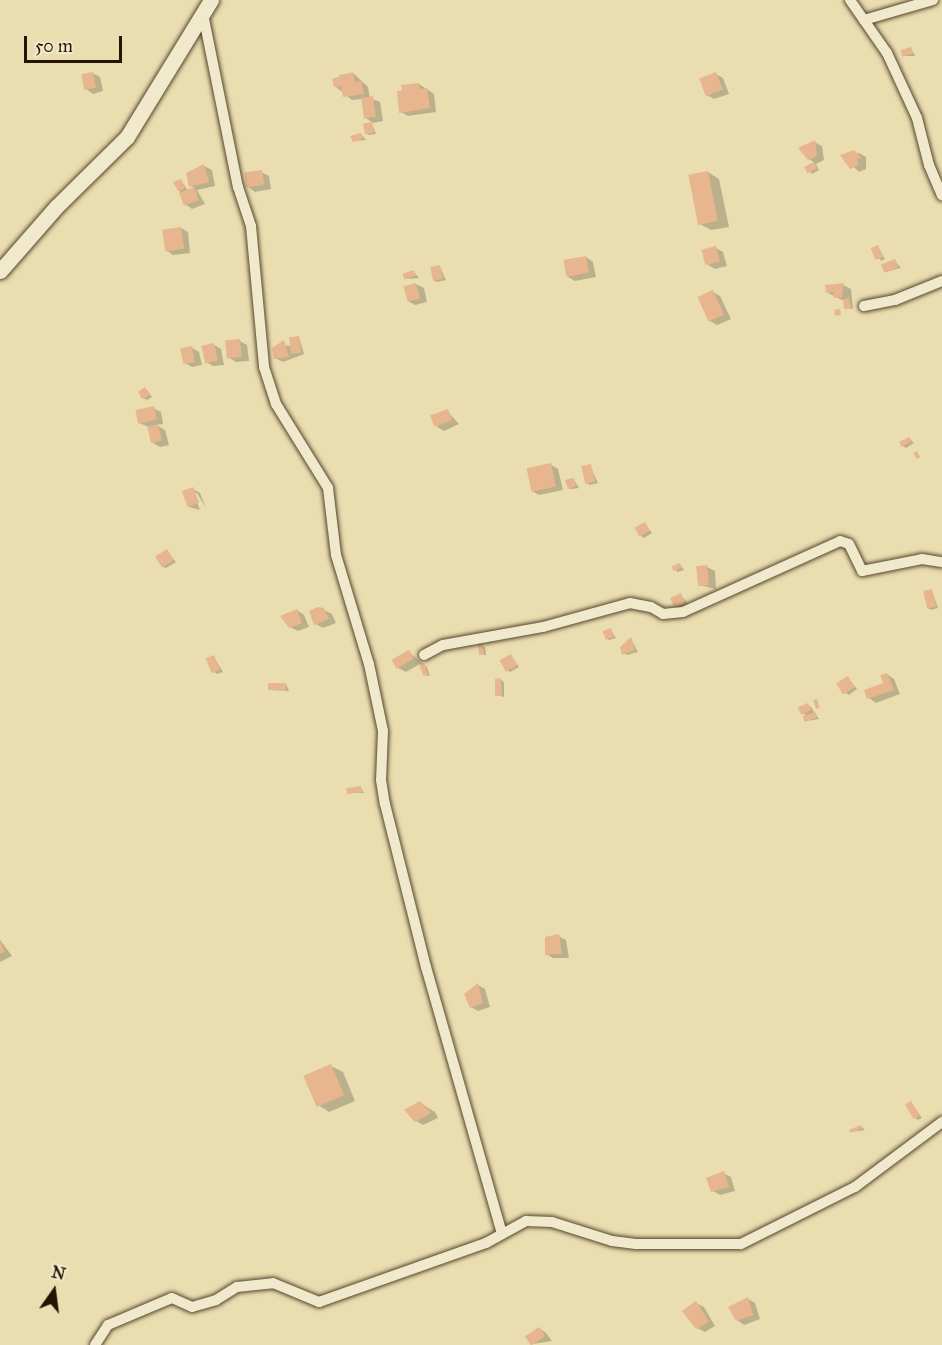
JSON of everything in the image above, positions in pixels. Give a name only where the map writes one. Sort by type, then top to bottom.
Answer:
[{"type":"main road","points":[[0,271],[57,206],[127,138],[211,0]]},
{"type":"street","points":[[850,0],[883,45],[917,118],[929,165],[942,195]]},
{"type":"street","points":[[864,20],[933,0]]},
{"type":"street","points":[[203,14],[238,187],[251,226],[264,367],[276,404],[328,488],[341,578],[376,691],[384,741],[381,780],[385,804],[426,968],[502,1233]]},
{"type":"street","points":[[864,306],[895,300],[942,281]]},
{"type":"street","points":[[424,655],[443,645],[543,627],[630,603],[651,606],[663,614],[683,612],[840,541],[849,544],[862,571],[922,559],[942,562]]},
{"type":"street","points":[[95,1345],[108,1325],[172,1298],[192,1307],[216,1300],[237,1287],[273,1283],[320,1302],[477,1246],[517,1225],[538,1221],[628,1243],[741,1244],[855,1187],[942,1122]]},
{"type":"building","points":[[911,47],[913,54],[902,57],[900,50]]},
{"type":"building","points":[[93,72],[96,88],[84,90],[81,74]]},
{"type":"building","points":[[353,72],[355,82],[361,81],[364,94],[343,97],[341,86],[334,87],[332,79]]},
{"type":"building","points":[[716,72],[723,90],[706,96],[699,78]]},
{"type":"building","points":[[419,83],[420,89],[427,88],[430,108],[399,113],[397,91],[402,91],[401,85]]},
{"type":"building","points":[[373,96],[376,117],[364,118],[361,98]]},
{"type":"building","points":[[372,122],[374,133],[365,134],[363,124]]},
{"type":"building","points":[[361,133],[363,139],[353,142],[350,136]]},
{"type":"building","points":[[815,140],[817,156],[808,160],[798,148]]},
{"type":"building","points":[[854,150],[862,158],[857,159],[859,165],[850,169],[840,155]]},
{"type":"building","points":[[814,162],[817,168],[807,173],[804,167]]},
{"type":"building","points":[[204,164],[209,182],[189,187],[186,173]]},
{"type":"building","points":[[262,170],[264,185],[246,187],[244,173]]},
{"type":"building","points":[[708,171],[718,221],[698,225],[688,175]]},
{"type":"building","points":[[181,179],[185,188],[178,191],[173,182]]},
{"type":"building","points":[[194,187],[199,200],[184,206],[179,193]]},
{"type":"building","points":[[181,227],[184,249],[165,251],[162,230]]},
{"type":"building","points":[[878,245],[883,257],[876,260],[871,248]]},
{"type":"building","points":[[716,246],[720,262],[705,265],[701,250]]},
{"type":"building","points":[[586,256],[589,273],[566,277],[563,260]]},
{"type":"building","points":[[895,259],[898,267],[884,273],[881,264]]},
{"type":"building","points":[[440,265],[443,279],[433,281],[430,267]]},
{"type":"building","points":[[414,270],[416,276],[404,279],[403,274]]},
{"type":"building","points":[[416,283],[420,298],[408,302],[403,286]]},
{"type":"building","points":[[844,283],[842,297],[834,298],[833,292],[826,293],[825,285]]},
{"type":"building","points":[[713,290],[724,315],[708,322],[697,297]]},
{"type":"building","points":[[849,298],[851,308],[844,309],[843,299]]},
{"type":"building","points":[[840,309],[841,315],[835,316],[834,310]]},
{"type":"building","points":[[299,336],[301,353],[291,354],[289,337]]},
{"type":"building","points":[[240,339],[242,357],[227,358],[225,341]]},
{"type":"building","points":[[284,340],[289,357],[274,359],[272,348]]},
{"type":"building","points":[[214,343],[218,361],[205,363],[201,346]]},
{"type":"building","points":[[192,346],[195,362],[183,364],[180,348]]},
{"type":"building","points":[[145,387],[150,395],[142,399],[138,392]]},
{"type":"building","points":[[154,406],[157,420],[138,424],[135,410]]},
{"type":"building","points":[[448,409],[452,420],[434,427],[430,415]]},
{"type":"building","points":[[158,424],[162,441],[151,443],[147,426]]},
{"type":"building","points":[[909,437],[912,441],[902,447],[899,442]]},
{"type":"building","points":[[917,451],[920,457],[917,459],[913,453]]},
{"type":"building","points":[[551,463],[556,486],[532,492],[527,468]]},
{"type":"building","points":[[591,464],[595,482],[585,484],[581,466]]},
{"type":"building","points":[[574,478],[576,486],[568,489],[565,480]]},
{"type":"building","points":[[193,487],[199,503],[188,507],[182,491]]},
{"type":"building","points":[[645,522],[650,531],[639,537],[635,528]]},
{"type":"building","points":[[167,549],[174,560],[162,567],[155,556]]},
{"type":"building","points":[[680,563],[682,568],[674,571],[672,566]]},
{"type":"building","points":[[707,565],[709,585],[698,586],[696,566]]},
{"type":"building","points":[[932,589],[936,607],[927,609],[923,591]]},
{"type":"building","points":[[681,593],[685,602],[674,607],[670,598]]},
{"type":"building","points":[[318,607],[324,608],[329,619],[314,625],[309,611]]},
{"type":"building","points":[[297,609],[302,623],[289,628],[280,616]]},
{"type":"building","points":[[611,628],[614,636],[606,640],[603,631]]},
{"type":"building","points":[[631,637],[635,650],[622,655],[620,647]]},
{"type":"building","points":[[482,643],[484,654],[479,655],[478,644]]},
{"type":"building","points":[[409,650],[414,659],[396,668],[392,660]]},
{"type":"building","points":[[511,654],[517,665],[506,672],[500,660]]},
{"type":"building","points":[[214,655],[220,670],[212,673],[206,658]]},
{"type":"building","points":[[424,663],[428,674],[423,676],[419,665]]},
{"type":"building","points":[[887,673],[894,690],[867,699],[864,690],[883,683],[880,675]]},
{"type":"building","points":[[848,676],[855,687],[843,694],[836,683]]},
{"type":"building","points":[[501,678],[502,696],[495,696],[495,679]]},
{"type":"building","points":[[268,683],[286,683],[286,690],[268,690]]},
{"type":"building","points":[[817,699],[820,708],[816,709],[813,700]]},
{"type":"building","points":[[808,703],[811,710],[801,715],[798,707]]},
{"type":"building","points":[[815,712],[817,718],[804,722],[803,716]]},
{"type":"building","points":[[361,786],[362,792],[347,794],[346,788]]},
{"type":"building","points":[[559,934],[562,954],[545,955],[545,937]]},
{"type":"building","points":[[0,941],[5,952],[0,954]]},
{"type":"building","points":[[478,983],[483,1003],[470,1008],[464,994]]},
{"type":"building","points":[[331,1064],[344,1095],[317,1107],[303,1076]]},
{"type":"building","points":[[420,1101],[431,1113],[415,1122],[404,1110]]},
{"type":"building","points":[[911,1101],[920,1116],[914,1119],[905,1105]]},
{"type":"building","points":[[861,1125],[862,1128],[851,1133],[849,1130]]},
{"type":"building","points":[[724,1171],[729,1187],[711,1192],[706,1178]]},
{"type":"building","points":[[748,1297],[753,1315],[736,1321],[728,1307]]},
{"type":"building","points":[[696,1301],[709,1322],[696,1329],[682,1311]]},
{"type":"building","points":[[539,1327],[545,1336],[532,1345],[525,1337]]}]
